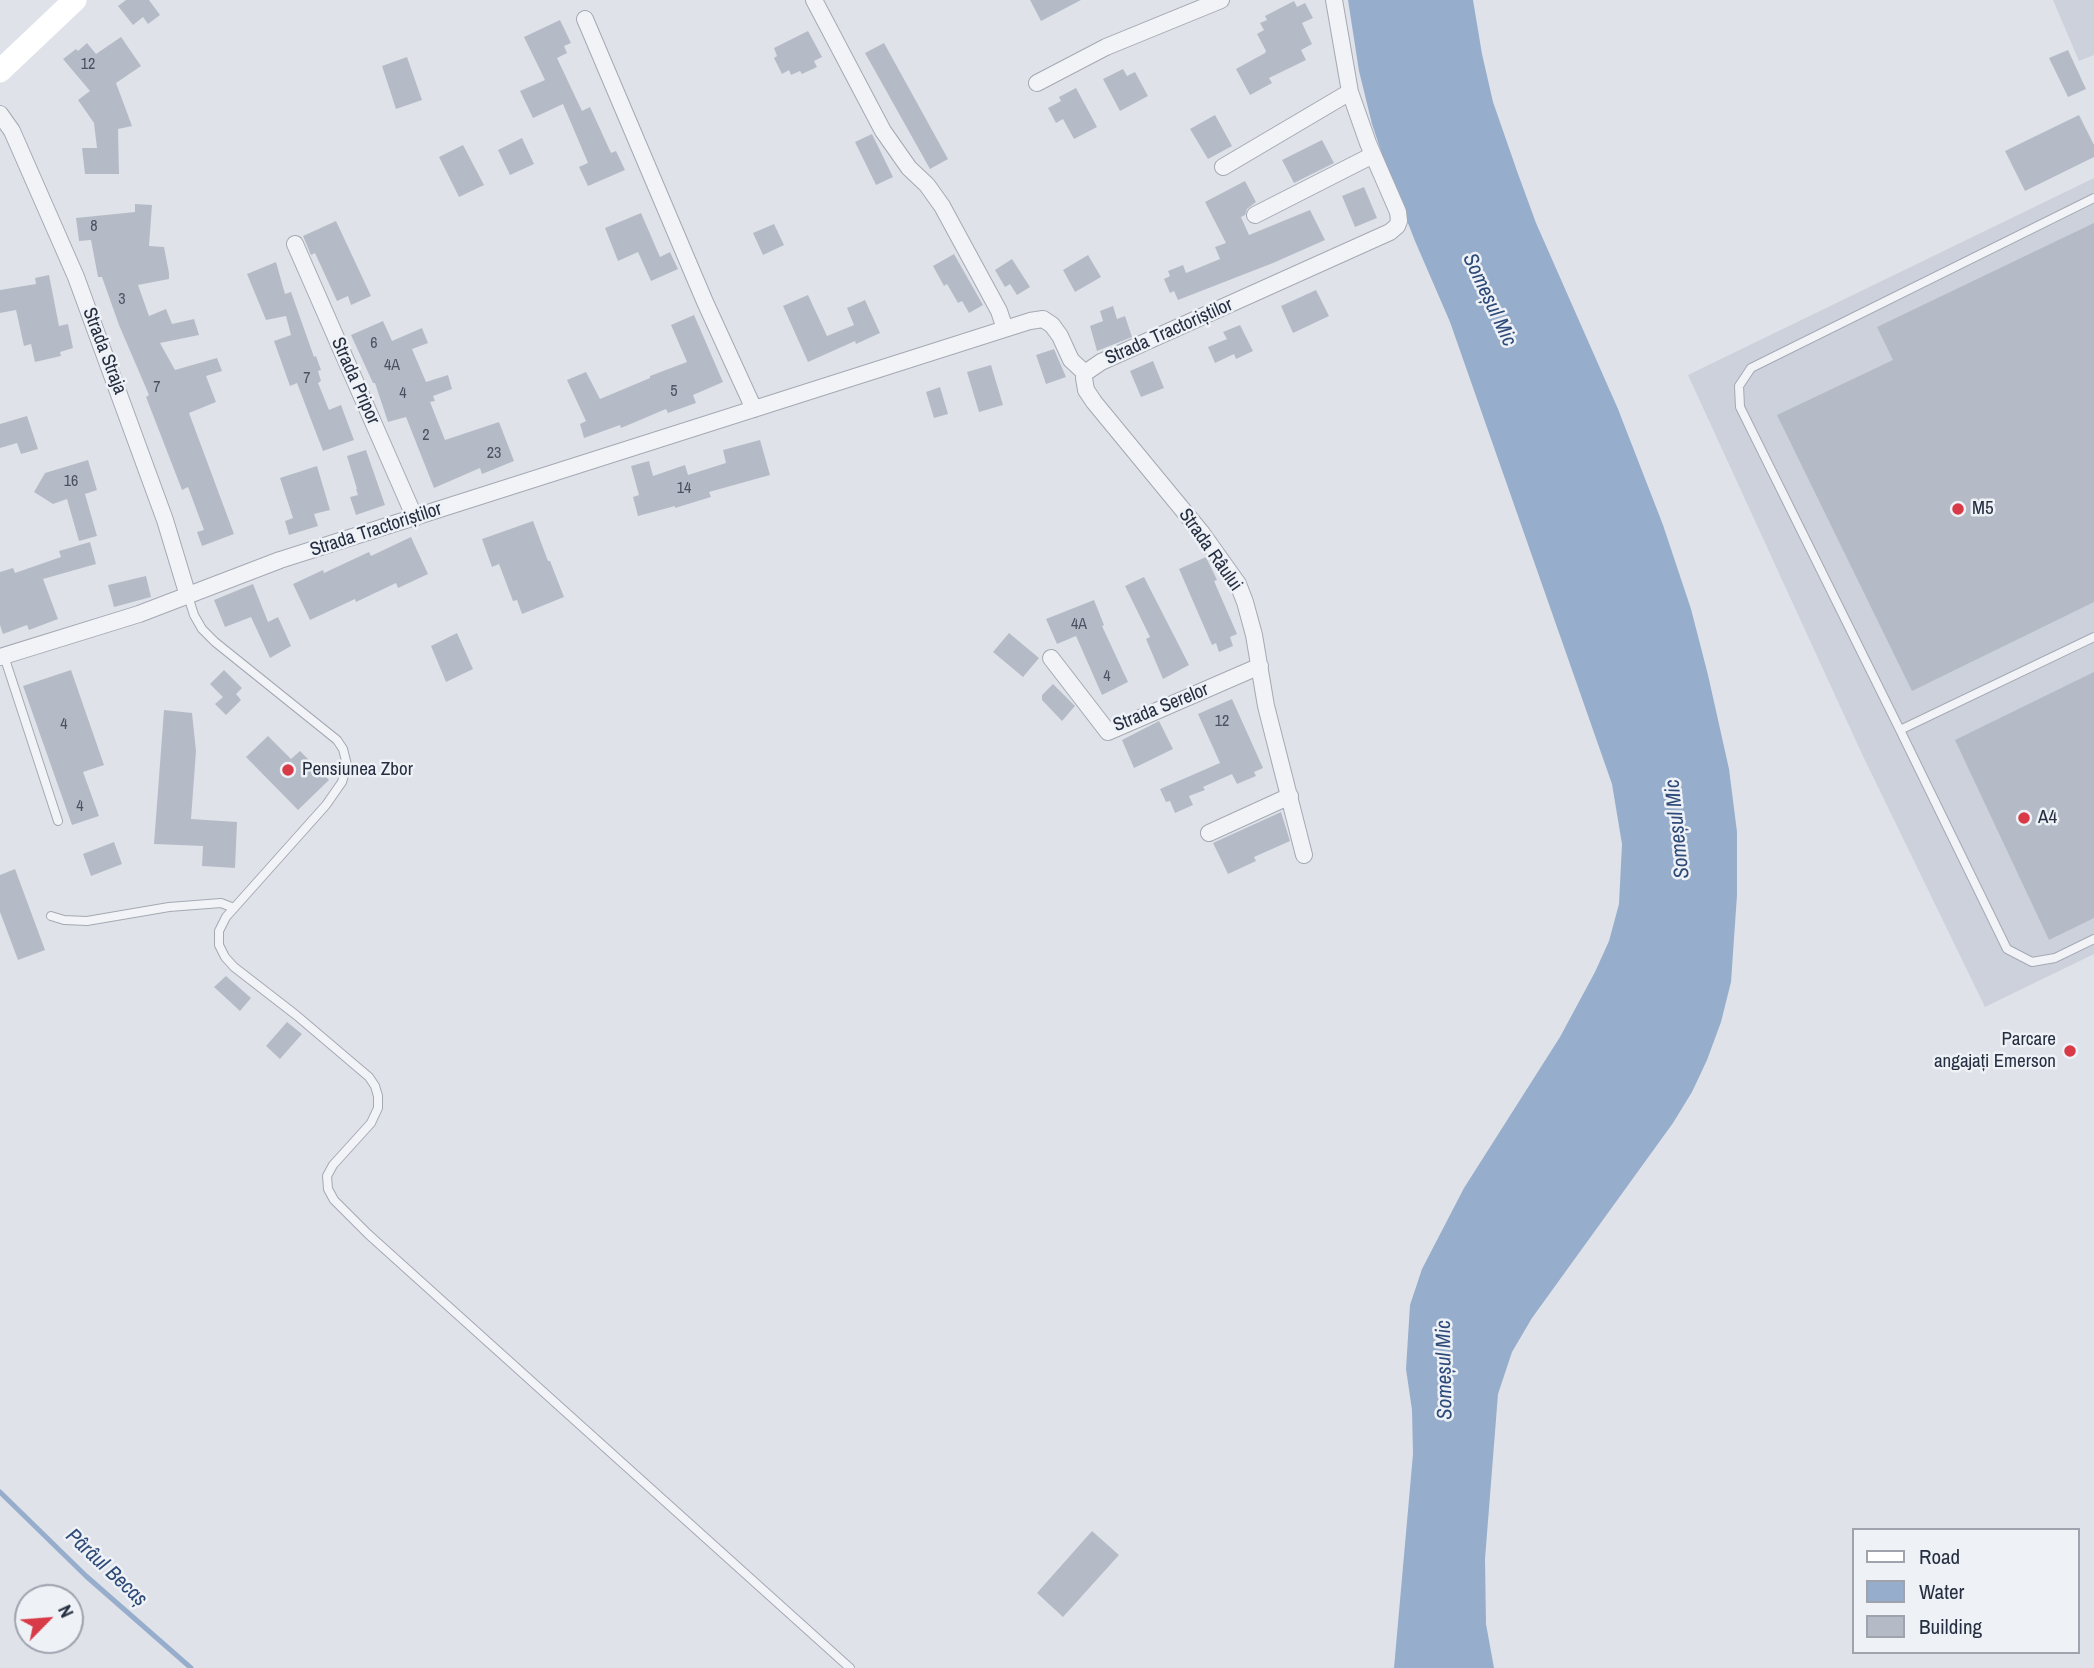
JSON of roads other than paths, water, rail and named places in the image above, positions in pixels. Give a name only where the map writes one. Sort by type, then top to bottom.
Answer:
[{"type":"main road","points":[[0,71],[75,0]]},
{"type":"street","points":[[814,0],[883,131],[909,168],[927,185],[948,218],[999,311],[1005,329]]},
{"type":"street","points":[[1037,83],[1106,47],[1221,0]]},
{"type":"street","points":[[1255,215],[1373,155],[1350,92],[1334,0]]},
{"type":"street","points":[[585,19],[705,302],[754,409]]},
{"type":"street","points":[[1223,167],[1350,92]]},
{"type":"street","name":"Strada Straja","points":[[0,114],[12,131],[76,277],[156,494],[188,596]]},
{"type":"street","name":"Strada Tractoriștilor","points":[[2,657],[139,614],[281,560],[1030,321],[1043,320],[1052,325],[1071,360],[1085,373],[1101,362],[1390,232],[1399,221],[1398,212],[1373,155]]},
{"type":"street","name":"Strada Pripor","points":[[295,244],[415,518]]},
{"type":"street","name":"Strada Râului","points":[[1085,373],[1086,390],[1094,402],[1201,532],[1238,584],[1245,602],[1266,706],[1304,855]]},
{"type":"street","name":"Strada Serelor","points":[[1051,658],[1108,732],[1260,666]]},
{"type":"street","points":[[1209,833],[1290,796]]},
{"type":"lane","points":[[2094,198],[1751,368],[1739,386],[1740,407],[2007,949],[2032,962],[2055,958],[2094,939]]},
{"type":"lane","points":[[188,596],[202,629],[215,642],[337,740],[343,749],[346,765],[342,782],[326,805],[233,908],[219,931],[219,945],[234,967],[296,1015],[375,1086],[378,1108],[371,1124],[333,1165],[327,1176],[328,1188],[342,1210],[850,1668]]},
{"type":"lane","points":[[1899,730],[2094,637]]},
{"type":"lane","points":[[2,657],[58,821]]},
{"type":"lane","points":[[51,916],[64,920],[87,921],[169,906],[221,903],[233,908]]},
{"type":"water","name":"Someșul Mic","points":[[1348,0],[1473,0],[1493,102],[1517,171],[1536,223],[1618,409],[1663,525],[1691,609],[1729,769],[1737,832],[1737,895],[1731,982],[1721,1022],[1707,1060],[1673,1123],[1532,1318],[1512,1352],[1498,1394],[1485,1559],[1486,1624],[1494,1668],[1394,1668],[1413,1454],[1412,1410],[1406,1369],[1410,1305],[1422,1269],[1464,1188],[1560,1037],[1595,972],[1609,941],[1619,904],[1622,844],[1612,784],[1450,322],[1389,175],[1372,124],[1359,71]]},
{"type":"waterway","name":"Pârâul Becaș","points":[[0,1492],[86,1576],[191,1668]]},
{"type":"place","name":"M5","points":[[1958,509]]},
{"type":"place","name":"Pensiunea Zbor","points":[[288,770]]},
{"type":"place","name":"A4","points":[[2024,818]]},
{"type":"place","name":"Parcare angajați Emerson","points":[[2070,1051]]}]
